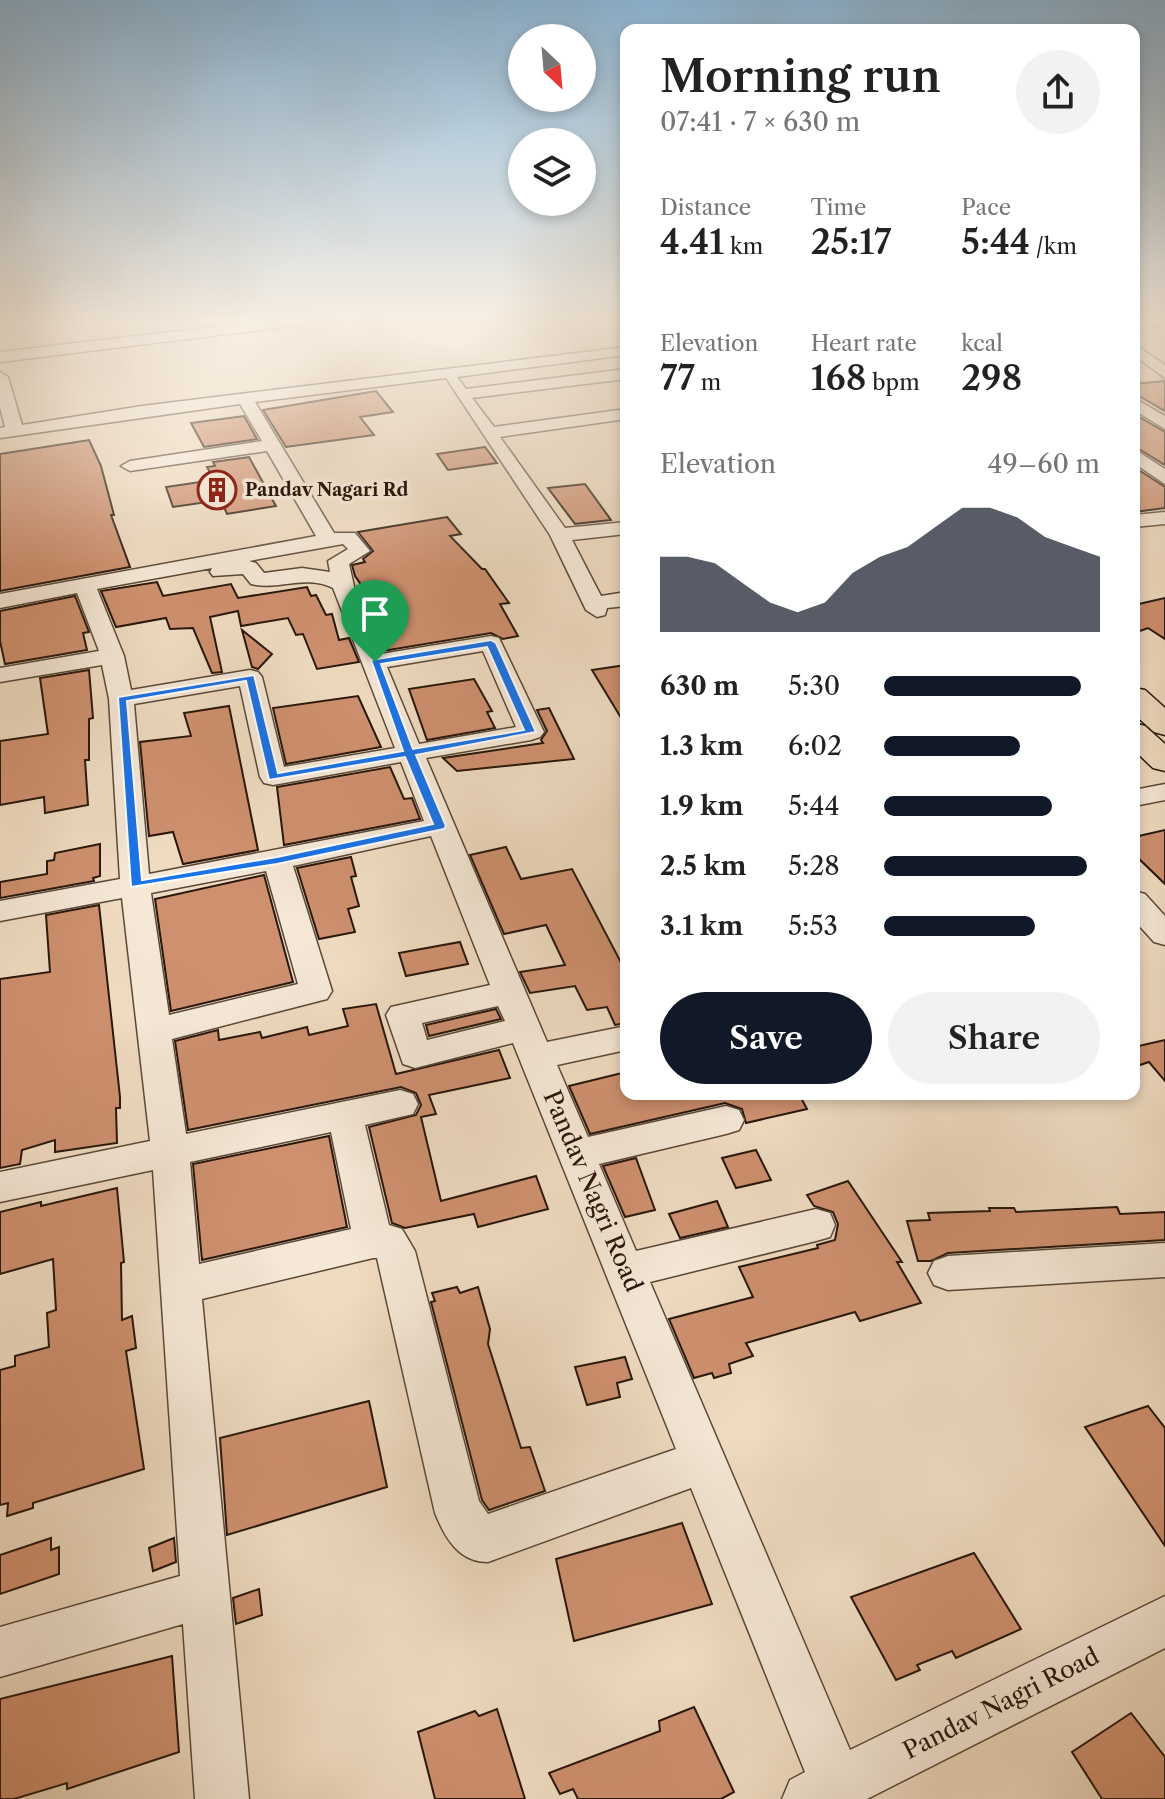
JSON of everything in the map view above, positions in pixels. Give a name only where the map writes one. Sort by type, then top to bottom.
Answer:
[{"type":"main road","points":[[1149,713],[1165,761]]},
{"type":"street","points":[[3,404],[7,432],[203,404]]},
{"type":"street","points":[[249,404],[328,540]]},
{"type":"street","points":[[469,404],[560,535],[595,606],[620,600]]},
{"type":"street","points":[[1140,407],[1165,424]]},
{"type":"street","points":[[490,433],[620,415]]},
{"type":"street","points":[[130,466],[273,445]]},
{"type":"street","points":[[1140,459],[1165,478]]},
{"type":"street","points":[[1140,519],[1165,518]]},
{"type":"street","points":[[560,535],[620,529]]},
{"type":"street","points":[[0,601],[348,537],[360,551],[338,561],[345,592]]},
{"type":"street","points":[[186,578],[249,567],[258,580],[315,573],[328,576],[345,592]]},
{"type":"street","points":[[85,585],[112,656],[121,699],[136,885],[170,1150],[222,1799]]},
{"type":"street","name":"Pandav Nagri Road","points":[[345,592],[704,1461],[823,1792],[1165,1621]]},
{"type":"street","points":[[121,699],[250,677],[273,777],[531,732],[491,643],[375,662]]},
{"type":"street","points":[[0,675],[112,656]]},
{"type":"street","points":[[1140,797],[1165,792]]},
{"type":"street","points":[[0,911],[277,860],[440,826]]},
{"type":"street","points":[[155,1031],[316,991],[277,860]]},
{"type":"street","points":[[1140,908],[1165,935]]},
{"type":"street","points":[[509,992],[403,1015],[415,1055],[530,1043],[620,1038]]},
{"type":"street","points":[[0,1187],[400,1104]]},
{"type":"street","points":[[345,1115],[373,1241]]},
{"type":"street","points":[[578,1154],[726,1120]]},
{"type":"street","points":[[626,1271],[816,1225]]},
{"type":"street","points":[[181,1286],[373,1241],[388,1241],[395,1251],[458,1513],[466,1528],[477,1538],[519,1529],[704,1461]]},
{"type":"street","points":[[948,1273],[1165,1260]]},
{"type":"street","points":[[0,1652],[206,1593]]},
{"type":"building","points":[[299,404],[386,404],[393,412],[360,417],[374,435],[286,447],[263,410]]},
{"type":"building","points":[[1153,404],[1165,404],[1165,411]]},
{"type":"building","name":"Pandav Nagari Rd","points":[[244,416],[257,439],[204,447],[191,423]]},
{"type":"building","points":[[1140,417],[1165,432],[1165,465],[1140,450]]},
{"type":"building","points":[[89,440],[101,466],[114,515],[111,515],[130,567],[0,591],[0,454]]},
{"type":"building","points":[[485,447],[497,463],[448,470],[437,454]]},
{"type":"building","points":[[249,457],[276,506],[227,514],[221,500],[173,507],[166,487],[214,480],[207,467],[215,466],[213,462]]},
{"type":"building","points":[[1140,471],[1165,487],[1165,508],[1140,511]]},
{"type":"building","points":[[585,484],[611,520],[575,524],[548,488]]},
{"type":"building","points":[[447,517],[461,534],[450,536],[485,569],[509,603],[500,604],[518,636],[503,639],[491,633],[383,651],[376,634],[381,633],[366,604],[374,603],[355,576],[352,565],[365,562],[363,559],[373,551],[358,532]]},
{"type":"building","points":[[157,582],[163,596],[231,584],[238,598],[307,587],[311,596],[316,595],[326,615],[332,614],[339,640],[349,638],[359,662],[317,669],[303,634],[296,635],[288,618],[241,626],[238,611],[210,617],[222,672],[212,673],[193,628],[170,629],[166,618],[116,627],[101,591]]},
{"type":"building","points":[[75,596],[89,632],[83,633],[87,650],[5,664],[0,641],[0,611]]},
{"type":"building","points":[[1165,598],[1165,639],[1148,628],[1140,631],[1140,604]]},
{"type":"building","points":[[242,630],[272,654],[258,669],[252,667]]},
{"type":"building","points":[[620,666],[620,716],[592,670]]},
{"type":"building","points":[[89,670],[93,718],[89,719],[89,760],[85,760],[88,805],[45,813],[44,797],[0,805],[0,741],[48,734],[40,678]]},
{"type":"building","points":[[474,679],[492,711],[487,712],[495,728],[427,740],[409,689]]},
{"type":"building","points":[[358,696],[381,747],[286,764],[273,708]]},
{"type":"building","points":[[229,706],[258,850],[183,864],[173,832],[149,836],[140,742],[191,736],[184,713]]},
{"type":"building","points":[[549,708],[574,759],[457,771],[443,758],[543,743],[541,740],[547,731],[537,710]]},
{"type":"building","points":[[390,767],[404,799],[412,798],[420,819],[284,845],[277,787]]},
{"type":"building","points":[[1165,830],[1165,884],[1140,860],[1140,836]]},
{"type":"building","points":[[100,844],[100,876],[93,878],[94,881],[0,898],[0,882],[47,874],[47,861],[54,860],[55,853]]},
{"type":"building","points":[[506,847],[521,879],[572,869],[620,961],[620,1024],[615,1025],[607,1007],[587,1010],[575,986],[530,993],[520,972],[565,965],[546,925],[504,934],[470,855]]},
{"type":"building","points":[[351,857],[356,876],[351,877],[359,906],[348,909],[355,932],[319,939],[297,868]]},
{"type":"building","points":[[264,875],[293,982],[171,1011],[155,899]]},
{"type":"building","points":[[99,905],[120,1097],[120,1108],[116,1108],[117,1143],[55,1152],[55,1140],[22,1150],[20,1164],[0,1168],[0,979],[50,972],[46,915]]},
{"type":"building","points":[[460,942],[468,964],[406,976],[399,953]]},
{"type":"building","points":[[376,1004],[396,1074],[499,1050],[510,1078],[429,1095],[436,1114],[421,1117],[441,1201],[536,1176],[548,1209],[478,1227],[474,1214],[405,1228],[392,1223],[369,1127],[416,1115],[421,1105],[416,1093],[401,1087],[188,1130],[175,1041],[218,1030],[219,1040],[260,1032],[262,1038],[307,1027],[309,1035],[348,1026],[343,1009]]},
{"type":"building","points":[[496,1009],[501,1019],[429,1036],[426,1025]]},
{"type":"building","points":[[1165,1040],[1165,1081],[1149,1062],[1140,1065],[1140,1046]]},
{"type":"building","points":[[620,1073],[620,1100],[802,1100],[807,1109],[746,1123],[742,1109],[725,1103],[590,1134],[569,1086]]},
{"type":"building","points":[[329,1136],[347,1227],[202,1260],[193,1164]]},
{"type":"building","points":[[756,1150],[771,1180],[736,1188],[722,1158]]},
{"type":"building","points":[[636,1158],[655,1210],[625,1217],[603,1166]]},
{"type":"building","points":[[848,1181],[902,1262],[897,1262],[921,1303],[860,1321],[855,1312],[746,1343],[753,1356],[729,1364],[731,1373],[714,1378],[712,1373],[694,1378],[669,1319],[753,1297],[739,1267],[818,1248],[817,1245],[835,1240],[838,1224],[833,1212],[814,1206],[807,1195]]},
{"type":"building","points":[[117,1188],[124,1262],[121,1263],[122,1320],[132,1316],[136,1348],[126,1351],[144,1469],[33,1503],[33,1508],[7,1516],[8,1503],[0,1505],[0,1370],[15,1366],[15,1356],[49,1347],[47,1313],[56,1310],[53,1259],[0,1274],[0,1212]]},
{"type":"building","points":[[717,1201],[728,1227],[680,1238],[669,1214]]},
{"type":"building","points":[[1117,1207],[1120,1214],[1165,1212],[1165,1240],[948,1253],[931,1261],[918,1261],[907,1221],[930,1220],[928,1213],[990,1211],[989,1208],[1014,1208],[1016,1212]]},
{"type":"building","points":[[457,1287],[460,1293],[478,1287],[490,1329],[488,1344],[521,1448],[530,1447],[545,1491],[489,1510],[482,1500],[431,1302],[435,1301],[432,1293]]},
{"type":"building","points":[[625,1357],[632,1379],[617,1383],[620,1397],[587,1405],[575,1367]]},
{"type":"building","points":[[369,1401],[387,1487],[227,1535],[220,1438]]},
{"type":"building","points":[[1148,1406],[1165,1428],[1165,1546],[1085,1427]]},
{"type":"building","points":[[682,1523],[712,1604],[574,1641],[556,1559]]},
{"type":"building","points":[[51,1538],[51,1550],[59,1547],[59,1574],[0,1594],[0,1555]]},
{"type":"building","points":[[174,1538],[176,1562],[153,1571],[149,1548]]},
{"type":"building","points":[[974,1553],[1021,1629],[956,1658],[952,1651],[917,1665],[920,1670],[896,1680],[851,1597]]},
{"type":"building","points":[[259,1589],[262,1615],[236,1624],[233,1598]]},
{"type":"building","points":[[172,1656],[179,1752],[67,1789],[67,1783],[14,1799],[0,1799],[0,1699]]},
{"type":"building","points":[[694,1707],[734,1792],[721,1799],[578,1799],[573,1789],[560,1794],[549,1773],[660,1731],[659,1721]]},
{"type":"building","points":[[497,1709],[525,1799],[435,1799],[418,1732],[475,1711],[479,1716]]},
{"type":"building","points":[[1131,1713],[1165,1757],[1165,1799],[1102,1799],[1072,1752]]},
{"type":"place","name":"Pandav Nagari Rd","points":[[217,490]]},
{"type":"route","points":[[375,662],[409,753],[440,826],[136,885],[121,699],[250,677],[273,777],[409,753],[531,732],[491,643],[375,662]]}]
